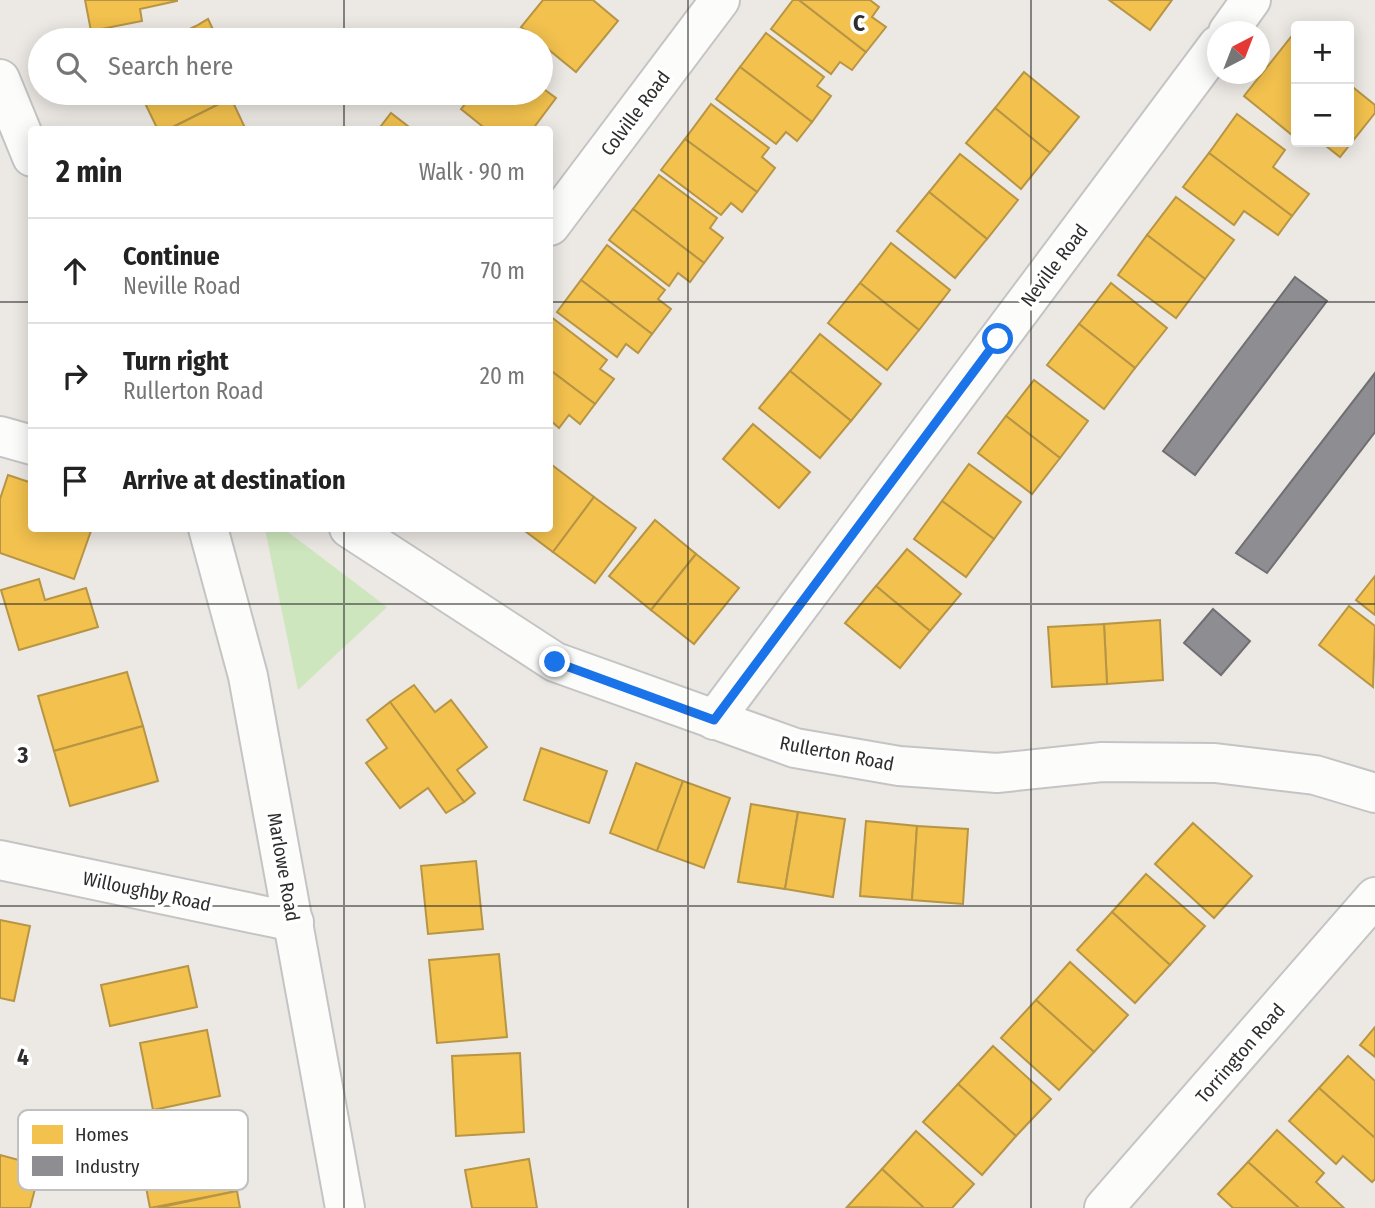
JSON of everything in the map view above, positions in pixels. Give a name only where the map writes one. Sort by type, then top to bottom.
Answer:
[{"type":"street","name":"Colville Road","points":[[553,222],[720,0]]},
{"type":"street","points":[[1235,21],[1251,0]]},
{"type":"street","name":"Neville Road","points":[[714,720],[1207,58]]},
{"type":"street","points":[[0,79],[28,147]]},
{"type":"street","points":[[0,436],[28,444]]},
{"type":"street","name":"Marlowe Road","points":[[209,532],[248,676],[345,1208]]},
{"type":"street","name":"Rullerton Road","points":[[355,532],[555,662],[794,748],[899,766],[997,773],[1102,762],[1215,763],[1315,775],[1375,793]]},
{"type":"street","name":"Willoughby Road","points":[[0,860],[294,922]]},
{"type":"street","name":"Torrington Road","points":[[1104,1208],[1375,897]]},
{"type":"green space","points":[[266,532],[288,532],[387,607],[298,690]]},
{"type":"building: Homes","points":[[85,0],[177,0],[140,9],[142,21],[106,28],[90,28]]},
{"type":"building: Homes","points":[[543,0],[593,0],[618,21],[576,72],[553,53],[553,28],[521,27]]},
{"type":"building: Homes","points":[[793,0],[799,0],[866,52],[852,70],[840,62],[831,74],[771,29]]},
{"type":"building: Homes","points":[[799,0],[870,0],[879,7],[872,17],[886,27],[866,52]]},
{"type":"building: Homes","points":[[1109,0],[1172,0],[1150,30]]},
{"type":"building: Homes","points":[[208,19],[212,28],[192,28]]},
{"type":"building: Homes","points":[[766,33],[824,77],[817,86],[831,96],[812,122],[740,67]]},
{"type":"building: Homes","points":[[1291,37],[1291,134],[1244,96],[1254,84],[1270,84],[1270,63]]},
{"type":"building: Homes","points":[[740,67],[812,122],[797,141],[786,132],[776,144],[716,99]]},
{"type":"building: Homes","points":[[1024,72],[1079,117],[1050,153],[995,108]]},
{"type":"building: Homes","points":[[1354,88],[1375,105],[1375,113],[1354,139]]},
{"type":"building: Homes","points":[[711,104],[769,148],[762,157],[775,168],[757,192],[685,139]]},
{"type":"building: Homes","points":[[146,105],[217,105],[175,126],[156,126]]},
{"type":"building: Homes","points":[[217,105],[234,105],[244,126],[175,126]]},
{"type":"building: Homes","points":[[464,105],[551,105],[535,126],[482,126],[461,109]]},
{"type":"building: Homes","points":[[995,108],[1050,153],[1021,189],[966,143]]},
{"type":"building: Homes","points":[[391,113],[408,126],[381,126]]},
{"type":"building: Homes","points":[[1237,114],[1285,150],[1273,167],[1309,194],[1292,216],[1209,153]]},
{"type":"building: Homes","points":[[685,139],[757,192],[742,212],[731,203],[721,215],[661,170]]},
{"type":"building: Homes","points":[[1327,147],[1348,147],[1340,157]]},
{"type":"building: Homes","points":[[1209,153],[1292,216],[1278,235],[1244,211],[1234,225],[1183,187]]},
{"type":"building: Homes","points":[[960,154],[1018,200],[987,239],[929,192]]},
{"type":"building: Homes","points":[[659,175],[717,218],[710,228],[723,238],[704,263],[633,209]]},
{"type":"building: Homes","points":[[929,192],[987,239],[955,278],[897,231]]},
{"type":"building: Homes","points":[[1176,197],[1234,240],[1205,279],[1147,235]]},
{"type":"building: Homes","points":[[633,209],[704,263],[690,282],[678,273],[669,286],[609,240]]},
{"type":"building: Homes","points":[[1147,235],[1205,279],[1176,318],[1118,275]]},
{"type":"building: Homes","points":[[891,243],[950,290],[919,330],[860,283]]},
{"type":"building: Homes","points":[[607,245],[665,290],[658,299],[671,309],[652,334],[581,280]]},
{"type":"building: Homes","points":[[581,280],[652,334],[638,353],[626,344],[617,357],[557,312]]},
{"type":"building: Homes","points":[[860,283],[919,330],[887,370],[828,323]]},
{"type":"building: Homes","points":[[1111,283],[1167,328],[1135,368],[1079,324]]},
{"type":"building: Homes","points":[[553,318],[607,360],[600,369],[614,379],[595,404],[553,372]]},
{"type":"building: Homes","points":[[1079,324],[1135,368],[1104,409],[1047,365]]},
{"type":"building: Homes","points":[[820,334],[881,384],[851,421],[790,371]]},
{"type":"building: Homes","points":[[790,371],[851,421],[820,458],[759,408]]},
{"type":"building: Homes","points":[[553,372],[595,404],[580,424],[569,415],[559,428],[553,423]]},
{"type":"building: Homes","points":[[1034,380],[1088,421],[1060,458],[1006,416]]},
{"type":"building: Homes","points":[[1006,416],[1060,458],[1032,494],[978,453]]},
{"type":"building: Homes","points":[[753,424],[810,472],[779,508],[723,459]]},
{"type":"building: Homes","points":[[969,464],[1021,502],[994,539],[942,501]]},
{"type":"building: Homes","points":[[553,466],[594,497],[553,552],[526,532],[553,532]]},
{"type":"building: Homes","points":[[8,475],[28,482],[28,532],[91,532],[74,579],[0,553],[0,499]]},
{"type":"building: Homes","points":[[594,497],[636,528],[595,583],[553,552]]},
{"type":"building: Homes","points":[[942,501],[994,539],[966,577],[914,539]]},
{"type":"building: Homes","points":[[655,520],[696,554],[651,610],[609,576]]},
{"type":"building: Homes","points":[[907,549],[961,594],[930,631],[876,586]]},
{"type":"building: Homes","points":[[696,554],[739,588],[694,644],[651,610]]},
{"type":"building: Homes","points":[[1375,576],[1375,615],[1356,600]]},
{"type":"building: Homes","points":[[39,579],[45,600],[86,588],[98,627],[19,650],[1,590]]},
{"type":"building: Homes","points":[[876,586],[930,631],[900,668],[845,623]]},
{"type":"building: Homes","points":[[1349,606],[1375,626],[1373,687],[1319,645]]},
{"type":"building: Homes","points":[[1160,620],[1163,680],[1107,684],[1104,624]]},
{"type":"building: Homes","points":[[1104,624],[1107,684],[1052,687],[1048,627]]},
{"type":"building: Homes","points":[[127,672],[143,726],[54,751],[38,696]]},
{"type":"building: Homes","points":[[414,685],[435,712],[451,700],[487,747],[457,770],[475,793],[464,802],[390,702]]},
{"type":"building: Homes","points":[[390,702],[464,802],[446,813],[428,788],[400,808],[366,763],[387,748],[367,720]]},
{"type":"building: Homes","points":[[143,726],[158,781],[70,806],[54,751]]},
{"type":"building: Homes","points":[[541,748],[607,771],[589,823],[524,800]]},
{"type":"building: Homes","points":[[636,763],[683,781],[657,851],[610,833]]},
{"type":"building: Homes","points":[[683,781],[730,798],[704,868],[657,851]]},
{"type":"building: Homes","points":[[751,804],[798,812],[785,889],[738,882]]},
{"type":"building: Homes","points":[[798,812],[845,819],[833,897],[785,889]]},
{"type":"building: Homes","points":[[866,821],[917,826],[912,900],[860,896]]},
{"type":"building: Homes","points":[[1193,823],[1252,876],[1214,918],[1155,864]]},
{"type":"building: Homes","points":[[917,826],[968,829],[963,904],[912,900]]},
{"type":"building: Homes","points":[[476,861],[483,929],[428,934],[421,866]]},
{"type":"building: Homes","points":[[1146,874],[1205,926],[1170,965],[1112,912]]},
{"type":"building: Homes","points":[[1112,912],[1170,965],[1135,1003],[1077,950]]},
{"type":"building: Homes","points":[[0,920],[30,926],[14,1001],[0,998]]},
{"type":"building: Homes","points":[[499,954],[507,1037],[437,1043],[429,960]]},
{"type":"building: Homes","points":[[1070,962],[1128,1015],[1094,1052],[1036,1000]]},
{"type":"building: Homes","points":[[188,966],[197,1007],[110,1026],[101,985]]},
{"type":"building: Homes","points":[[1036,1000],[1094,1052],[1059,1090],[1001,1038]]},
{"type":"building: Homes","points":[[1375,1027],[1375,1057],[1360,1045]]},
{"type":"building: Homes","points":[[207,1030],[220,1096],[153,1110],[140,1043]]},
{"type":"building: Homes","points":[[993,1046],[1051,1099],[1016,1136],[958,1084]]},
{"type":"building: Homes","points":[[520,1053],[524,1132],[456,1136],[452,1056]]},
{"type":"building: Homes","points":[[1348,1056],[1375,1081],[1375,1138],[1319,1088]]},
{"type":"building: Homes","points":[[958,1084],[1016,1136],[982,1175],[923,1122]]},
{"type":"building: Homes","points":[[1319,1088],[1375,1138],[1375,1179],[1372,1182],[1343,1156],[1336,1164],[1289,1121]]},
{"type":"building: Homes","points":[[1277,1130],[1324,1173],[1316,1182],[1344,1208],[1299,1208],[1248,1162]]},
{"type":"building: Homes","points":[[916,1131],[974,1184],[952,1208],[924,1208],[882,1169]]},
{"type":"building: Homes","points":[[0,1155],[18,1160],[18,1190],[35,1190],[30,1208],[0,1208]]},
{"type":"building: Homes","points":[[529,1159],[537,1208],[472,1208],[465,1170]]},
{"type":"building: Homes","points":[[1248,1162],[1299,1208],[1233,1208],[1218,1194]]},
{"type":"building: Homes","points":[[882,1169],[924,1208],[847,1207]]},
{"type":"building: Homes","points":[[147,1190],[237,1191],[150,1208]]},
{"type":"building: Homes","points":[[237,1191],[240,1208],[157,1208]]},
{"type":"building: Industry","points":[[1295,277],[1327,301],[1195,475],[1163,451]]},
{"type":"building: Industry","points":[[1375,373],[1375,432],[1267,573],[1236,553]]},
{"type":"building: Industry","points":[[1213,609],[1250,641],[1221,675],[1184,643]]},
{"type":"route","points":[[555,662],[714,720],[998,339]]}]
